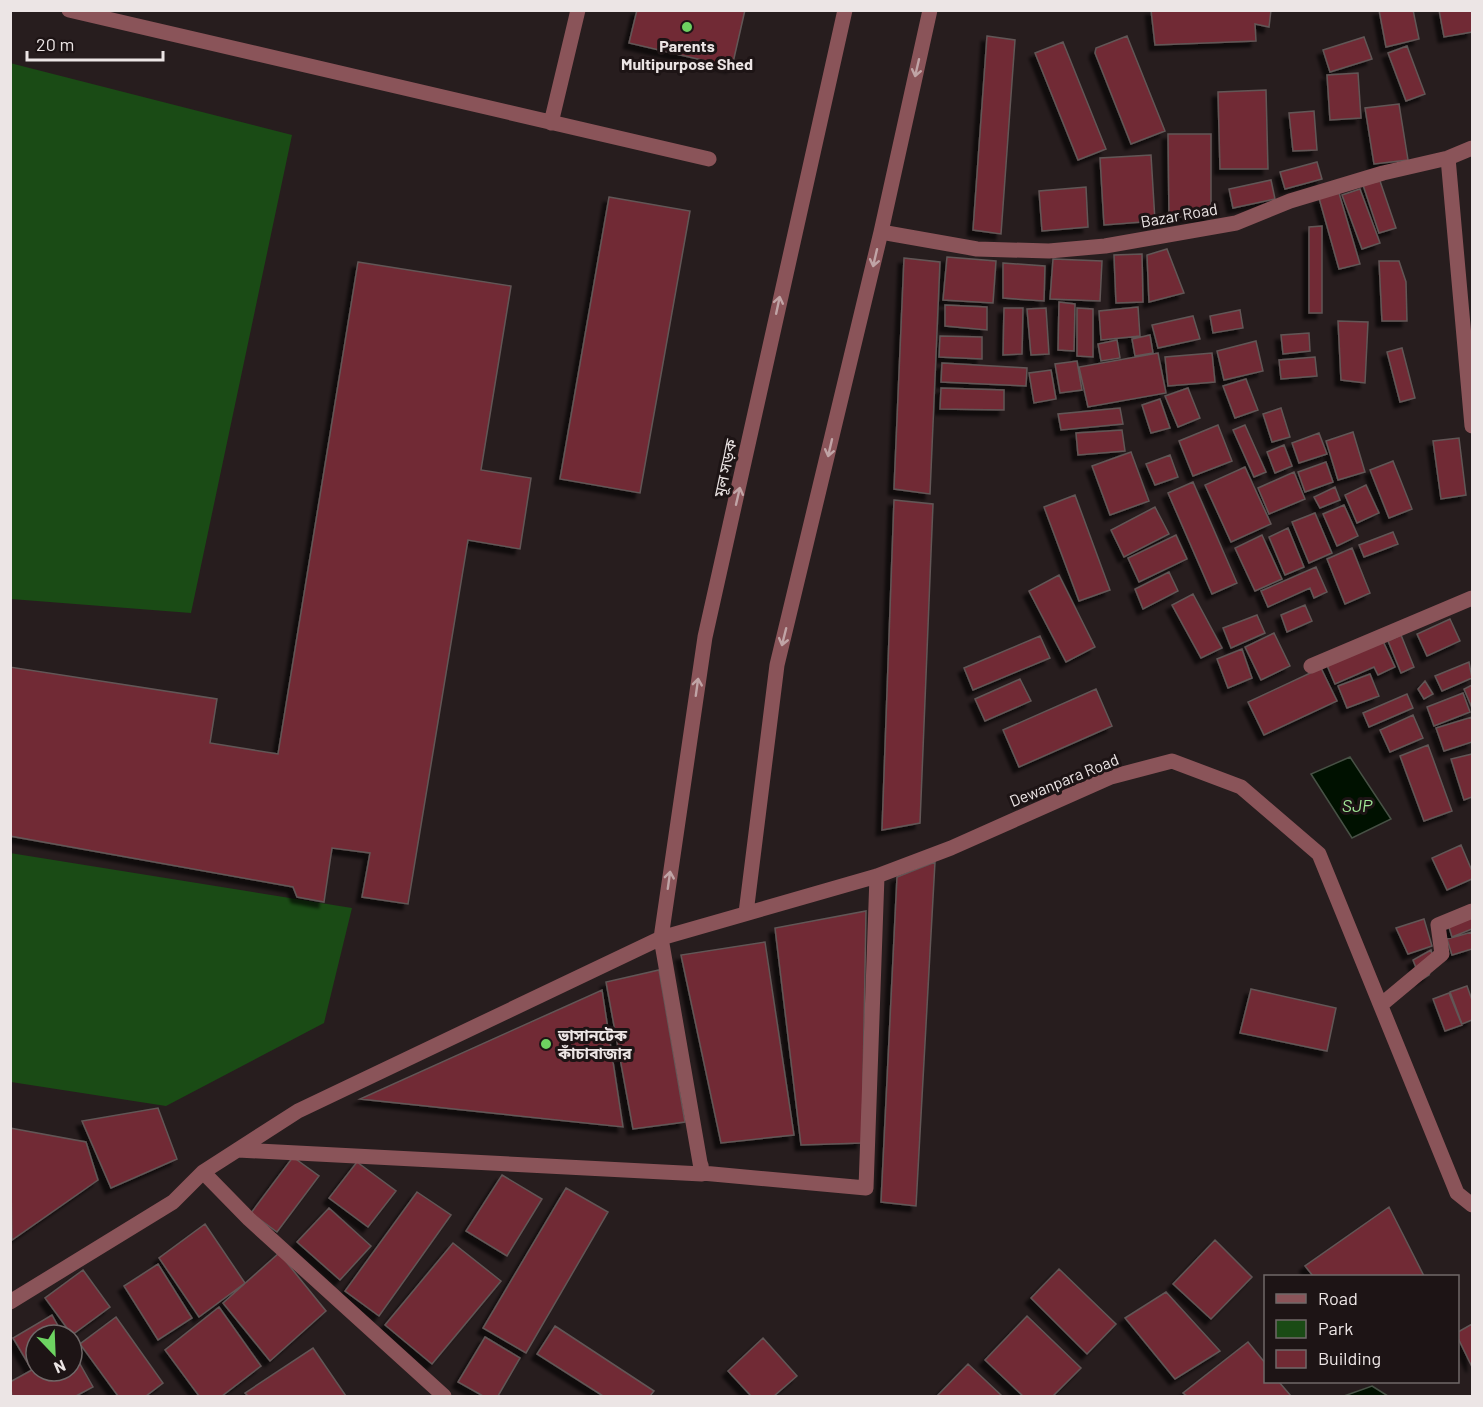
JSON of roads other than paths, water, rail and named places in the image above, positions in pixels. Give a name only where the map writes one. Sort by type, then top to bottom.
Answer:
[{"type":"street","points":[[69,10],[709,159]]},
{"type":"street","points":[[551,123],[578,10]]},
{"type":"street","name":"মূল সড়ক","points":[[662,943],[705,637],[742,478],[798,211],[845,10]]},
{"type":"street","points":[[746,913],[777,665],[881,232],[930,10]]},
{"type":"street","name":"Bazar Road","points":[[881,232],[977,249],[1049,251],[1106,246],[1236,223],[1290,201],[1383,173],[1448,158],[1473,148]]},
{"type":"street","points":[[1448,158],[1473,426]]},
{"type":"street","points":[[1311,666],[1473,598]]},
{"type":"street","name":"Dewanpara Road","points":[[10,1302],[173,1202],[203,1172],[298,1111],[662,943],[746,913],[877,876],[951,848],[1111,777],[1172,761],[1241,787],[1319,854],[1382,1004],[1456,1193],[1473,1205]]},
{"type":"street","points":[[662,943],[702,1173],[866,1188],[877,876]]},
{"type":"street","points":[[1382,1004],[1442,954],[1438,925],[1473,911]]},
{"type":"street","points":[[238,1150],[702,1174],[662,943]]},
{"type":"street","points":[[203,1172],[249,1219],[444,1396]]},
{"type":"water","name":"SJP","points":[[1350,757],[1391,819],[1352,838],[1311,774]]},
{"type":"water","points":[[1372,1386],[1388,1396],[1344,1396]]},
{"type":"place","name":"Parents Multipurpose Shed","points":[[687,27]]},
{"type":"place","name":"ভাসানটেক কাঁচাবাজার","points":[[546,1044]]}]
